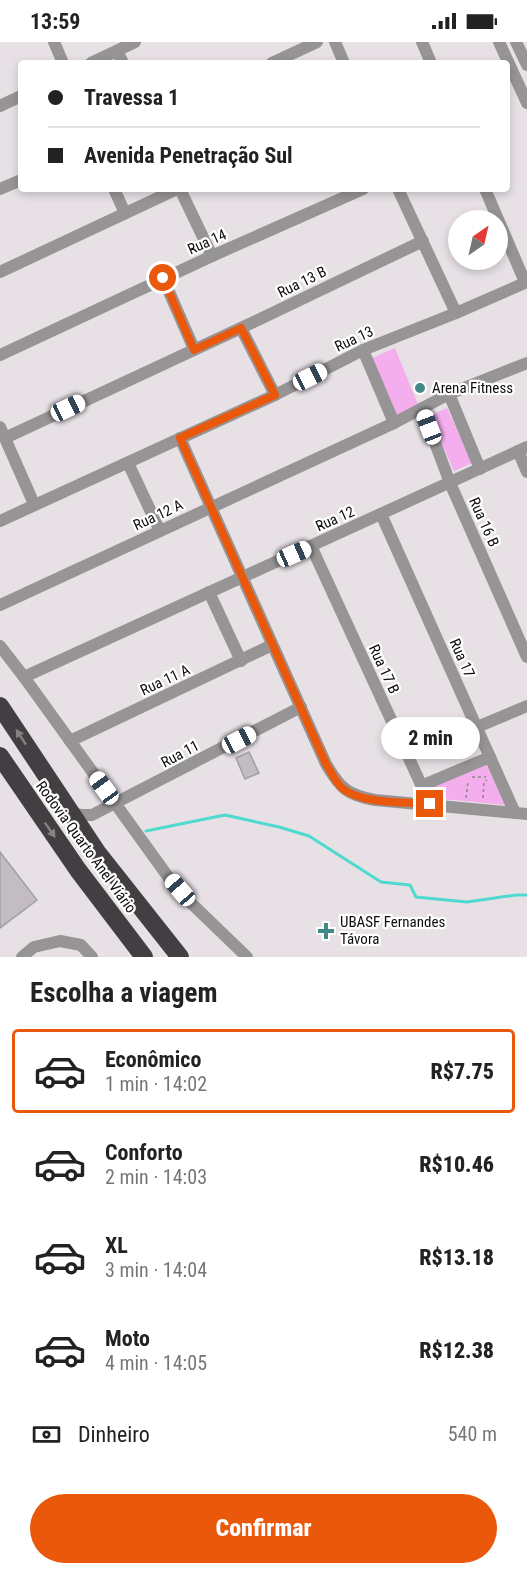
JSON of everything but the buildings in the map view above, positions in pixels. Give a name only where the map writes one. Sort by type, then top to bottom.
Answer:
[{"type":"highway","name":"Rodovia Quarto Anel Viário","points":[[0,706],[97,852],[180,957]]},
{"type":"highway","name":"Rodovia Quarto Anel Viário","points":[[0,756],[78,870],[144,957]]},
{"type":"highway","points":[[17,782],[25,770],[33,767],[41,769]]},
{"type":"street","points":[[54,42],[62,60]]},
{"type":"street","points":[[98,60],[135,42]]},
{"type":"street","points":[[279,60],[318,42]]},
{"type":"street","points":[[335,42],[343,60]]},
{"type":"street","points":[[422,42],[430,60]]},
{"type":"street","points":[[499,42],[507,60]]},
{"type":"street","points":[[516,42],[527,65]]},
{"type":"street","points":[[117,51],[122,60]]},
{"type":"street","points":[[510,66],[527,103]]},
{"type":"street","points":[[0,106],[18,97]]},
{"type":"street","points":[[0,189],[18,181]]},
{"type":"street","points":[[115,192],[125,213]]},
{"type":"street","points":[[0,272],[171,192]]},
{"type":"street","points":[[180,192],[212,256]]},
{"type":"street","name":"Rua 14","points":[[0,355],[163,278],[356,192]]},
{"type":"street","points":[[399,192],[456,313]]},
{"type":"street","points":[[485,192],[526,282]]},
{"type":"street","name":"Rua 13 B","points":[[2,432],[194,350],[423,241]]},
{"type":"street","points":[[163,278],[194,350]]},
{"type":"street","name":"Rua 13","points":[[0,520],[275,395],[363,350],[526,282]]},
{"type":"street","points":[[241,328],[275,395]]},
{"type":"street","points":[[363,350],[394,423]]},
{"type":"street","name":"Rua 12 A","points":[[0,605],[394,423],[449,394],[527,363]]},
{"type":"street","points":[[449,394],[480,469]]},
{"type":"street","name":"Rua 16 B","points":[[422,408],[450,483],[525,649]]},
{"type":"street","points":[[2,432],[34,504]]},
{"type":"street","points":[[180,438],[326,764],[341,787],[354,795],[375,800],[521,814]]},
{"type":"street","points":[[522,449],[527,472]]},
{"type":"street","name":"Rua 12","points":[[24,677],[522,449]]},
{"type":"street","points":[[128,463],[160,531]]},
{"type":"street","name":"Rua 17","points":[[381,514],[490,757],[521,814]]},
{"type":"street","name":"Rua 17 B","points":[[311,546],[430,804]]},
{"type":"street","points":[[209,592],[241,660]]},
{"type":"street","name":"Rua 11 A","points":[[70,741],[272,645]]},
{"type":"street","points":[[0,646],[169,878],[191,903],[247,957]]},
{"type":"street","points":[[477,727],[527,706]]},
{"type":"street","name":"Rua 11","points":[[71,813],[93,815],[301,707]]},
{"type":"street","points":[[421,786],[490,757]]},
{"type":"street","points":[[22,957],[34,947],[60,941],[81,945],[92,957]]},
{"type":"path","points":[[487,771],[490,778]]},
{"type":"path","points":[[468,777],[490,778]]},
{"type":"path","points":[[483,800],[484,782],[490,778]]},
{"type":"path","points":[[466,799],[468,781]]},
{"type":"shaded area","points":[[395,348],[419,407],[396,418],[370,359]]},
{"type":"shaded area","points":[[447,408],[472,463],[454,471],[429,416]]},
{"type":"shaded area","points":[[485,762],[505,805],[432,798],[429,788]]},
{"type":"waterway","points":[[146,831],[225,815],[309,836],[381,882],[410,885],[416,897],[467,902],[527,895]]},
{"type":"place","name":"Arena Fitness","points":[[420,388]]},
{"type":"place","name":"UBASF Fernandes Távora","points":[[326,931]]},
{"type":"route","points":[[163,278],[194,350],[241,328],[275,395],[180,438],[326,764],[341,787],[354,795],[375,800],[430,804]]}]
